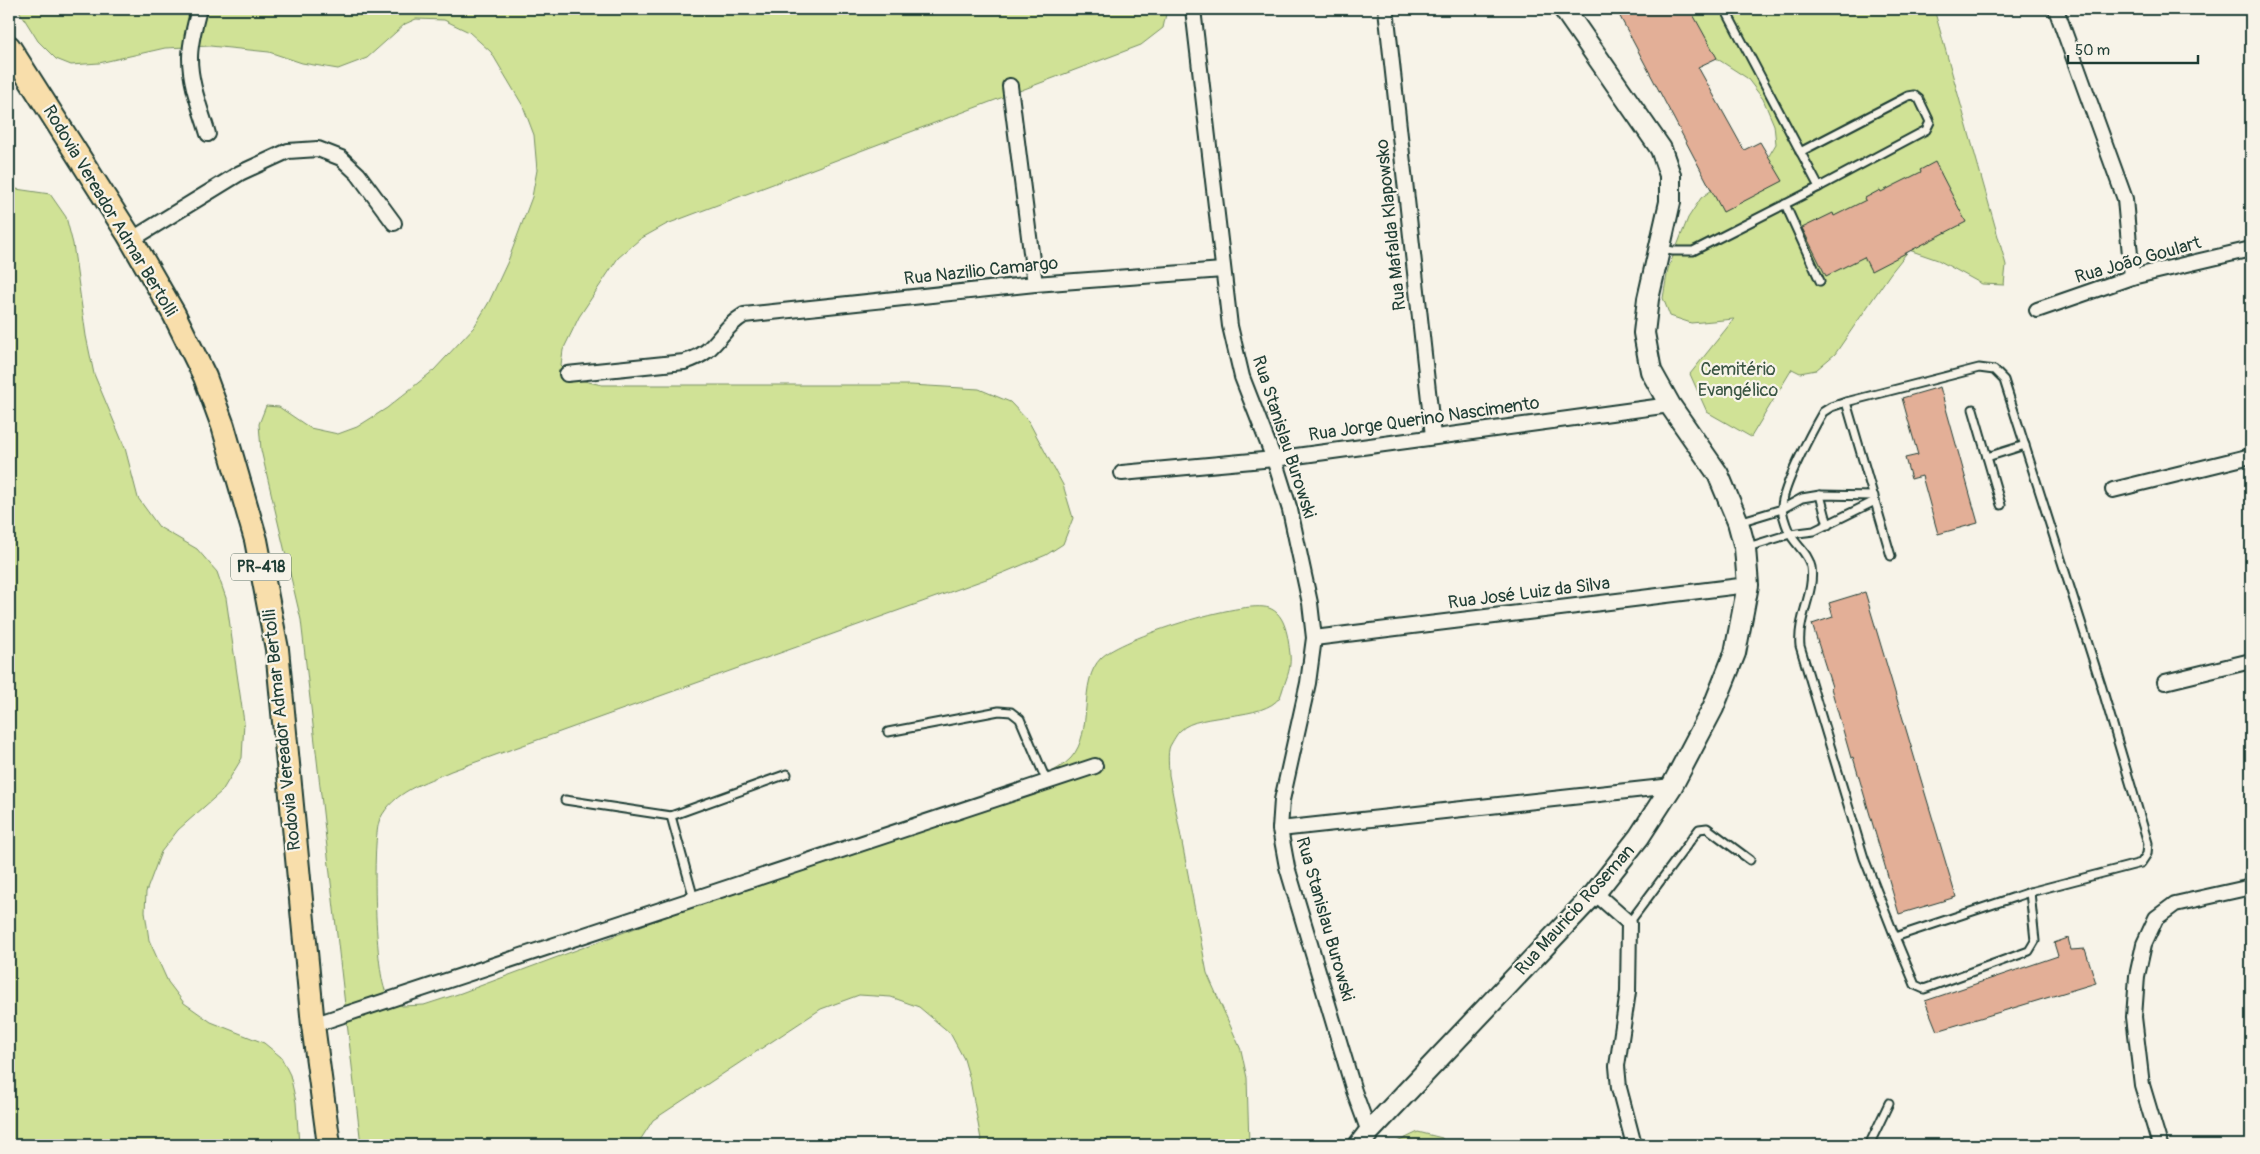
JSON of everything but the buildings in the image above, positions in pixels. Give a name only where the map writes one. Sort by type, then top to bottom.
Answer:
[{"type":"highway","name":"Rodovia Vereador Admar Bertolli","points":[[9,47],[131,240],[174,314],[205,377],[223,426],[256,540],[277,649],[313,1025],[328,1145]]},
{"type":"main road","name":"Rua Mauricio Roseman","points":[[1364,1139],[1595,893],[1639,837],[1672,786],[1712,708],[1735,653],[1748,585],[1745,548],[1738,522],[1718,474],[1670,406],[1651,371],[1644,333],[1648,299],[1670,202],[1670,175],[1661,149],[1564,9]]},
{"type":"street","points":[[199,9],[192,36],[190,59],[194,86],[208,134]]},
{"type":"street","name":"Rua Stanislau Burowski","points":[[1193,9],[1230,326],[1242,377],[1274,459],[1290,510],[1310,603],[1314,638],[1308,684],[1282,800],[1280,829],[1287,867],[1354,1091],[1364,1139]]},
{"type":"street","name":"Rua Mafalda Klapowsko","points":[[1386,9],[1433,436]]},
{"type":"street","points":[[2056,9],[2125,199],[2132,277]]},
{"type":"street","points":[[1010,86],[1035,284]]},
{"type":"street","points":[[131,240],[240,173],[288,151],[318,149],[341,158],[358,174],[394,223]]},
{"type":"street","name":"Rua João Goulart","points":[[2037,310],[2132,277],[2251,249]]},
{"type":"street","name":"Rua Nazilio Camargo","points":[[567,374],[684,362],[699,358],[710,350],[733,322],[744,315],[1035,284],[1223,270]]},
{"type":"street","name":"Rua Jorge Querino Nascimento","points":[[1122,473],[1274,459],[1433,436],[1670,406]]},
{"type":"street","points":[[2113,490],[2251,456]]},
{"type":"street","name":"Rua José Luiz da Silva","points":[[1314,638],[1748,585]]},
{"type":"street","points":[[2165,682],[2251,660]]},
{"type":"street","points":[[313,1025],[1095,766]]},
{"type":"street","points":[[1280,829],[1672,786]]},
{"type":"street","points":[[2160,1145],[2142,1085],[2134,1017],[2137,976],[2144,944],[2156,918],[2175,904],[2251,887]]},
{"type":"street","points":[[1595,893],[1629,923],[1628,992],[1617,1066],[1619,1088],[1634,1145]]},
{"type":"lane","points":[[1725,9],[1819,187]]},
{"type":"lane","points":[[1659,248],[1673,252],[1693,251],[1926,130],[1930,126],[1930,122],[1919,99],[1914,95],[1908,96],[1800,152]]},
{"type":"lane","points":[[1785,204],[1820,281]]},
{"type":"lane","points":[[1894,937],[2030,892],[2141,862],[2147,854],[2148,843],[2103,691],[2004,380],[1994,370],[1979,368],[1846,402],[1823,412],[1786,489],[1782,509],[1790,534],[1806,554],[1811,568],[1811,585],[1800,622],[1800,646],[1864,858],[1894,937],[1915,985],[1924,989],[2029,951],[2036,940],[2030,892]]},
{"type":"lane","points":[[1846,402],[1891,556]]},
{"type":"lane","points":[[1973,409],[2001,505]]},
{"type":"lane","points":[[1987,457],[2025,445]]},
{"type":"lane","points":[[1738,522],[1782,509],[1802,498],[1820,494],[1874,499]]},
{"type":"lane","points":[[1820,494],[1828,525]]},
{"type":"lane","points":[[1745,548],[1790,534],[1814,531],[1874,499]]},
{"type":"lane","points":[[888,732],[999,711],[1011,712],[1020,719],[1047,782]]},
{"type":"lane","points":[[565,800],[671,816],[787,774]]},
{"type":"lane","points":[[671,816],[694,899]]},
{"type":"lane","points":[[1629,923],[1699,829],[1707,828],[1750,860]]},
{"type":"lane","points":[[1869,1145],[1889,1103]]},
{"type":"green space","points":[[18,9],[1167,9],[1163,28],[1141,45],[667,224],[640,239],[618,258],[579,317],[563,350],[561,365],[575,379],[602,385],[911,385],[979,389],[1010,402],[1029,422],[1063,485],[1073,518],[1063,544],[1046,555],[1003,573],[451,771],[411,789],[393,801],[386,809],[380,819],[377,831],[375,878],[377,937],[383,983],[387,994],[402,1006],[424,1005],[461,993],[1052,772],[1071,758],[1078,747],[1085,721],[1090,680],[1094,668],[1101,658],[1132,640],[1183,622],[1235,609],[1269,608],[1275,611],[1283,621],[1289,648],[1289,668],[1280,697],[1272,705],[1260,710],[1190,724],[1177,735],[1170,746],[1168,756],[1169,775],[1207,973],[1241,1050],[1247,1078],[1249,1145],[982,1145],[970,1080],[964,1059],[950,1033],[919,1007],[891,997],[859,995],[821,1009],[653,1120],[637,1145],[361,1145],[301,620],[261,450],[259,424],[266,406],[279,407],[310,428],[338,434],[357,427],[387,408],[434,370],[474,327],[489,302],[508,261],[532,197],[537,170],[534,135],[523,106],[491,52],[469,32],[444,20],[416,19],[405,24],[367,58],[338,69],[302,63],[269,52],[210,46],[165,48],[99,63],[71,65],[56,59],[38,41]]},
{"type":"green space","name":"Cemitério Evangélico","points":[[1629,9],[1934,9],[2006,265],[2004,285],[1982,284],[1938,260],[1909,250],[1890,274],[1835,354],[1816,370],[1800,373],[1792,369],[1751,437],[1707,412],[1690,374],[1734,319],[1691,323],[1670,316],[1663,298],[1668,269],[1688,218],[1701,198],[1720,184],[1761,169],[1776,144],[1774,125],[1763,99],[1747,78],[1716,58],[1638,20]]},
{"type":"green space","points":[[16,189],[50,194],[66,217],[73,244],[86,336],[94,374],[125,448],[138,498],[159,527],[197,549],[217,572],[226,598],[244,722],[242,758],[222,791],[178,830],[161,852],[146,892],[145,912],[149,940],[168,982],[184,1003],[211,1022],[264,1043],[281,1057],[290,1075],[296,1102],[299,1145],[9,1145],[9,190]]},
{"type":"green space","points":[[1418,1132],[1442,1138],[1447,1145],[1391,1145]]}]
